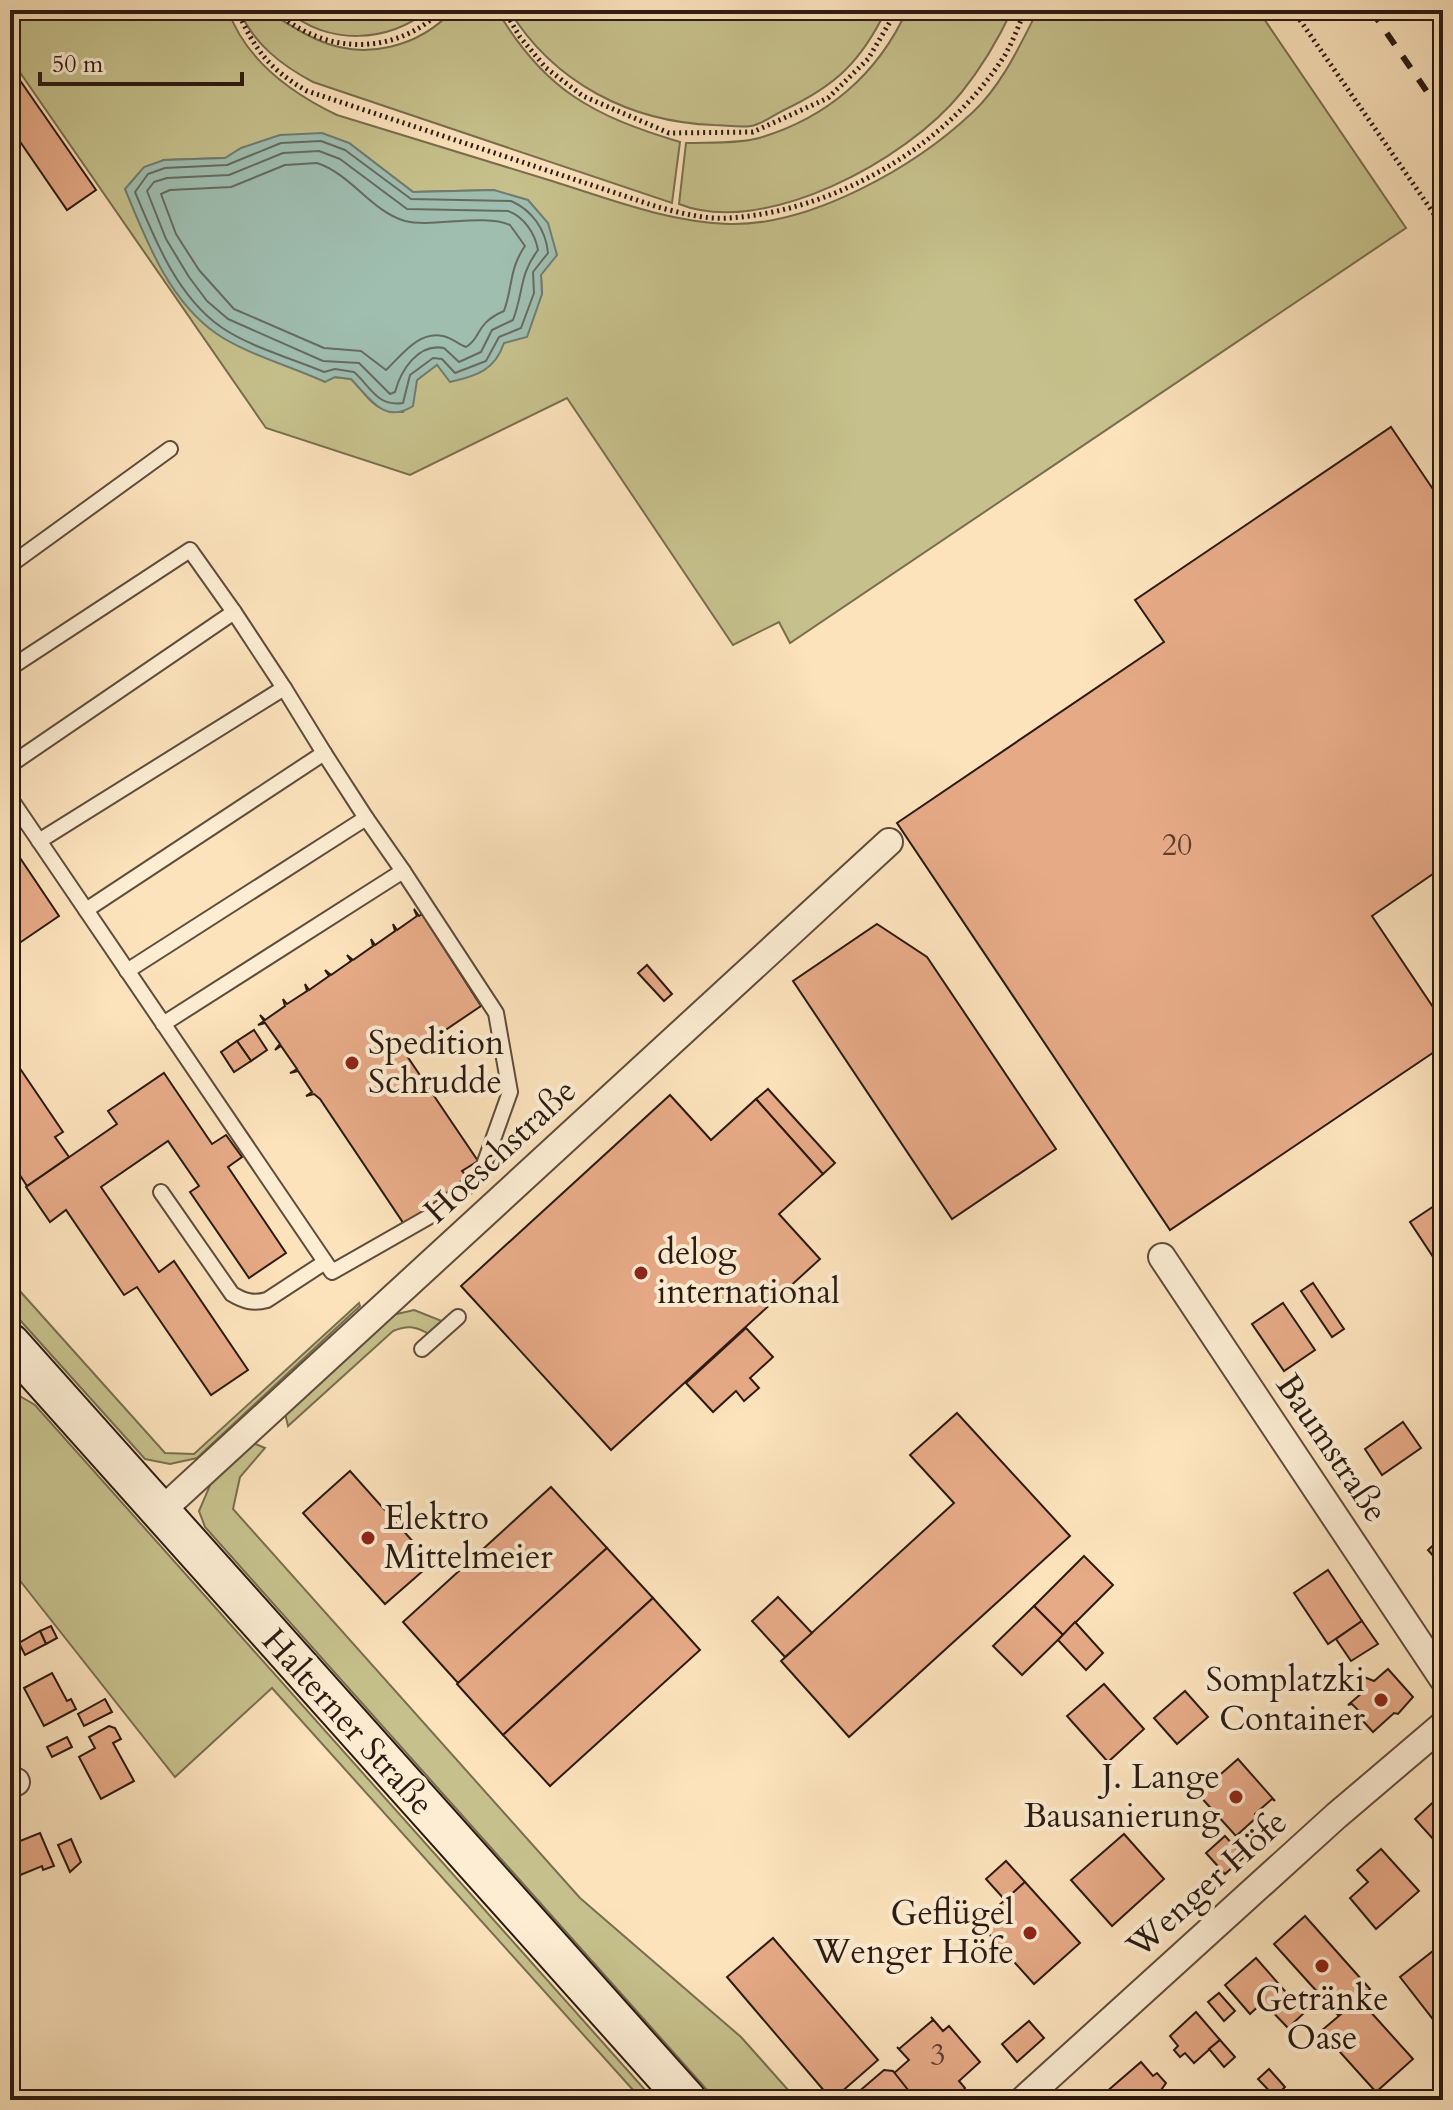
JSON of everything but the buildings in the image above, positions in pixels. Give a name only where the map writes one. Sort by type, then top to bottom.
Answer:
[{"type":"main road","name":"Halterner Straße","points":[[14,1356],[160,1512],[687,2100]]},
{"type":"street","name":"Hoeschstraße","points":[[160,1512],[889,842]]},
{"type":"street","name":"Baumstraße","points":[[1162,1257],[1443,1679]]},
{"type":"street","name":"Wenger Höfe","points":[[1023,2100],[1336,1816],[1443,1725]]},
{"type":"lane","points":[[10,565],[170,449]]},
{"type":"lane","points":[[10,668],[190,550],[234,612],[496,1013],[510,1092],[480,1176],[432,1215],[332,1272],[10,798]]},
{"type":"lane","points":[[10,765],[234,612]]},
{"type":"lane","points":[[39,841],[284,688]]},
{"type":"lane","points":[[86,910],[324,753]]},
{"type":"lane","points":[[127,971],[366,818]]},
{"type":"lane","points":[[163,1024],[403,871]]},
{"type":"lane","points":[[161,1192],[232,1294],[243,1301],[256,1303],[267,1300],[325,1262]]},
{"type":"lane","points":[[422,1349],[458,1317]]},
{"type":"path","points":[[237,10],[254,44],[278,74],[307,91],[658,207],[691,215],[729,218],[784,209],[827,197],[875,174],[919,145],[967,104],[1006,53],[1025,10]]},
{"type":"path","points":[[274,10],[289,23],[320,39],[343,45],[369,46],[403,37],[442,10]]},
{"type":"path","points":[[504,10],[520,37],[546,68],[583,96],[669,133],[753,132],[828,98],[868,59],[897,10]]},
{"type":"path","points":[[1293,10],[1443,227]]},
{"type":"shaded area","points":[[10,10],[228,10],[246,45],[258,60],[287,86],[337,115],[639,208],[684,219],[729,224],[761,222],[827,204],[892,172],[922,153],[973,112],[993,90],[1038,10],[1258,10],[1406,228],[790,643],[779,622],[733,645],[567,398],[410,475],[266,428],[10,58]],"holes":[[[349,143],[413,192],[494,190],[541,275],[542,294],[504,343],[437,364],[417,380],[403,412],[378,406],[351,379],[334,377],[164,160],[225,158]]]},
{"type":"shaded area","points":[[239,10],[272,16],[336,46],[372,49],[408,41],[439,23],[453,10],[497,10],[533,61],[574,96],[621,122],[680,142],[672,203],[313,82],[270,52],[252,33]]},
{"type":"shaded area","points":[[287,10],[428,10],[395,29],[358,36],[320,30]]},
{"type":"shaded area","points":[[509,10],[886,10],[867,44],[832,82],[764,121],[742,127],[653,116],[597,94],[571,78],[548,58],[527,36]]},
{"type":"shaded area","points":[[907,10],[1012,10],[989,53],[961,93],[937,118],[870,167],[832,186],[791,201],[751,210],[713,212],[679,204],[686,143],[750,140],[807,119],[828,106],[865,73],[895,33]]},
{"type":"shaded area","points":[[10,1280],[165,1453],[194,1454],[359,1303],[360,1306],[197,1458],[170,1464],[145,1459],[10,1309]]},
{"type":"shaded area","points":[[414,1310],[442,1321],[429,1334],[411,1327],[393,1331],[288,1426],[285,1413],[388,1316]]},
{"type":"shaded area","points":[[18,1395],[35,1405],[654,2100],[642,2100],[272,1688],[175,1777],[10,1568],[10,1399],[18,1398]]},
{"type":"shaded area","points":[[253,1443],[265,1448],[240,1477],[233,1509],[580,1898],[741,2037],[797,2100],[716,2100],[205,1527],[199,1511],[211,1483]]},
{"type":"water","points":[[322,133],[349,143],[413,192],[494,190],[528,200],[548,223],[557,255],[541,275],[542,294],[527,337],[504,343],[490,366],[469,377],[450,382],[437,365],[417,380],[413,406],[403,411],[385,411],[351,379],[335,377],[325,382],[255,354],[217,334],[185,305],[172,287],[151,249],[125,189],[144,167],[164,160],[225,158],[241,148],[280,135]]},
{"type":"railway","points":[[1371,10],[1443,115]]},
{"type":"place","name":"Spedition Schrudde","points":[[352,1063]]},
{"type":"place","name":"delog international","points":[[641,1273]]},
{"type":"place","name":"Elektro Mittelmeier","points":[[368,1538]]},
{"type":"place","name":"Somplatzki Container","points":[[1381,1700]]},
{"type":"place","name":"J. Lange Bausanierung","points":[[1236,1797]]},
{"type":"place","name":"Geflügel Wenger Höfe","points":[[1030,1933]]},
{"type":"place","name":"Getränke Oase","points":[[1322,1966]]}]
